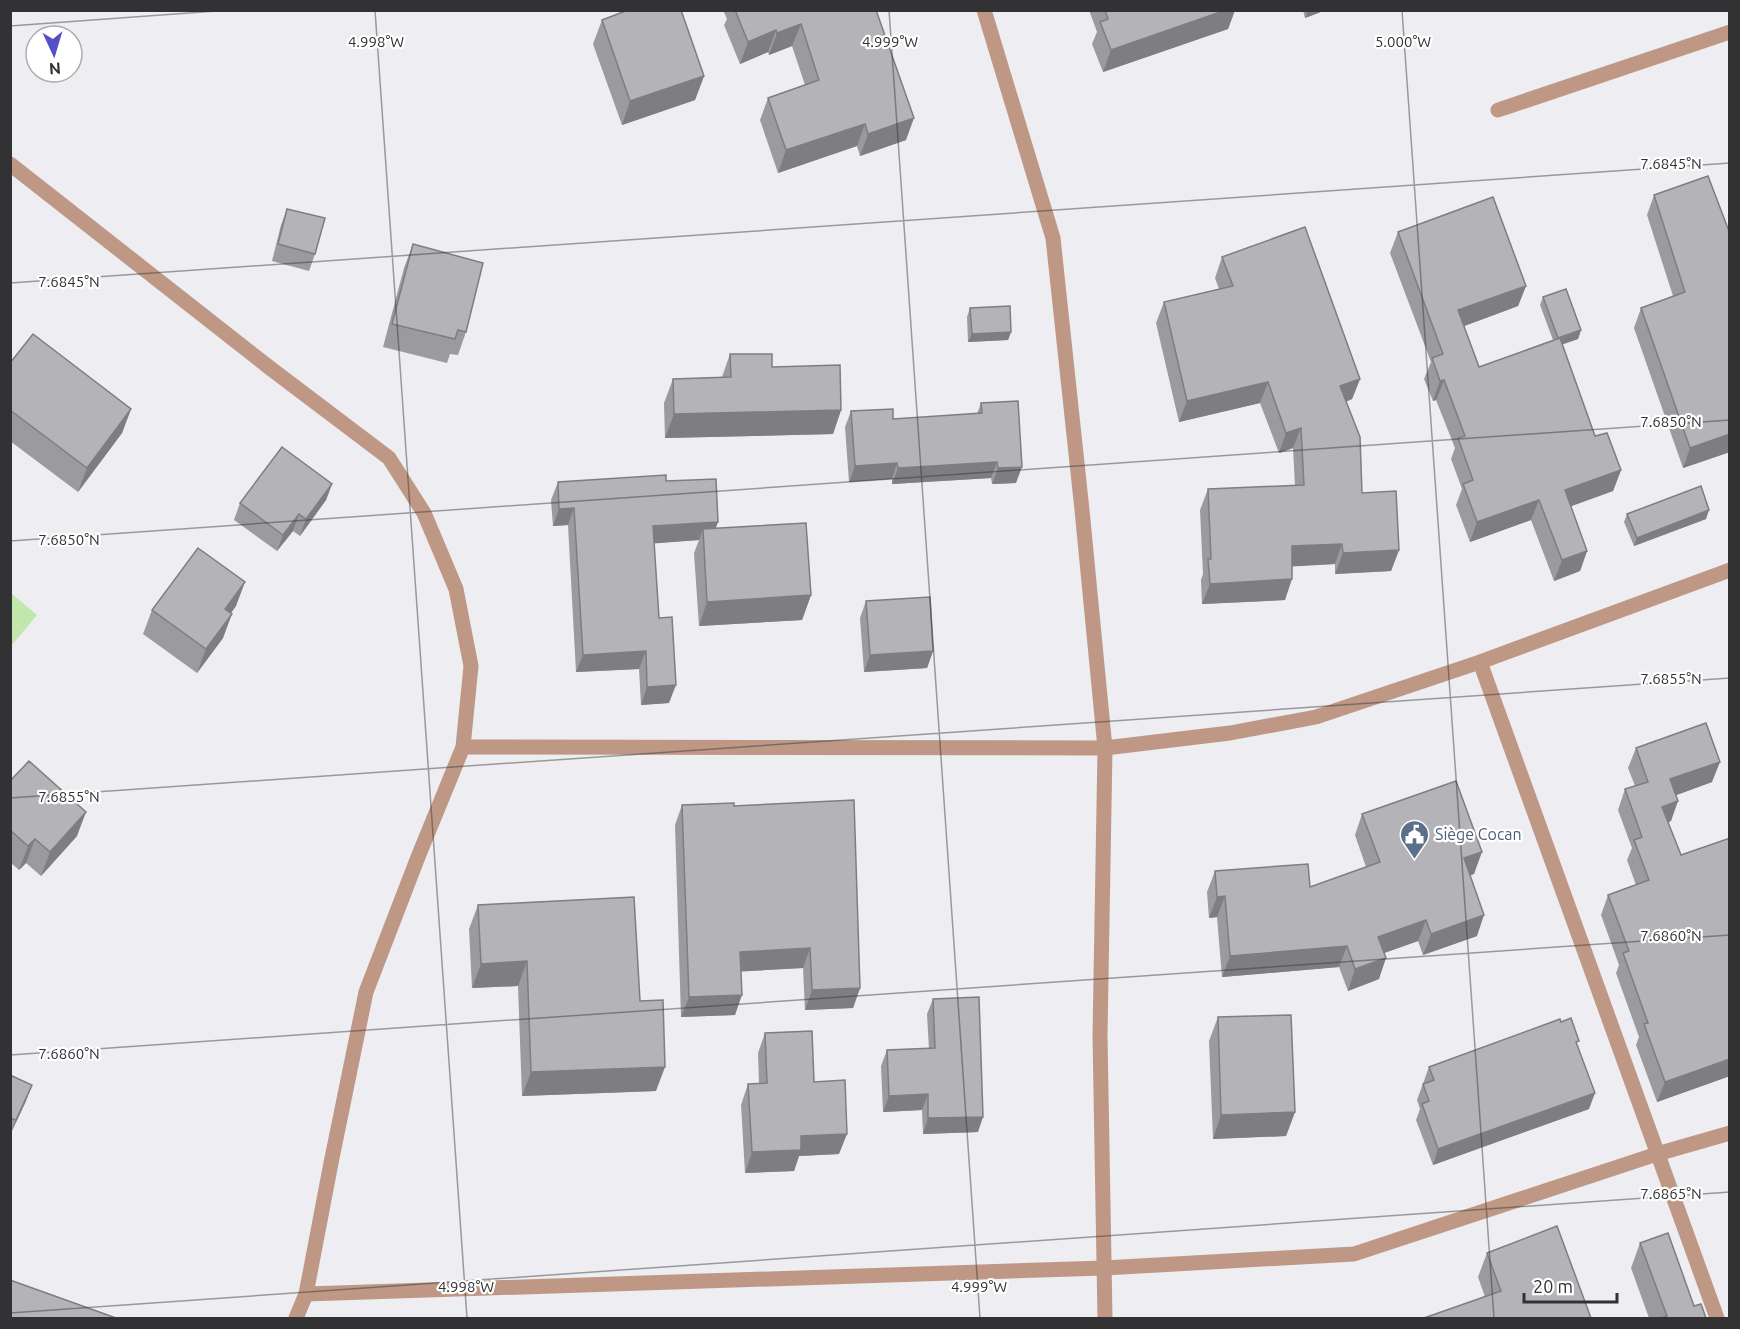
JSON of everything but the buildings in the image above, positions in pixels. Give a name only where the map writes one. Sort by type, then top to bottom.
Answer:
[{"type":"street","points":[[984,10],[1053,238],[1105,748],[1100,1036],[1105,1318]]},
{"type":"street","points":[[1498,110],[1730,32]]},
{"type":"street","points":[[10,164],[389,459],[424,513],[456,589],[471,666],[463,747],[366,992],[306,1294],[296,1318]]},
{"type":"street","points":[[463,747],[1105,748],[1230,733],[1316,717],[1480,662],[1730,570]]},
{"type":"street","points":[[1480,662],[1717,1318]]},
{"type":"street","points":[[306,1294],[1104,1268],[1354,1254],[1657,1154],[1730,1133]]},
{"type":"green space","points":[[11,593],[37,615],[11,646]]},
{"type":"place","name":"Siège Cocan","points":[[1414,860]]}]
